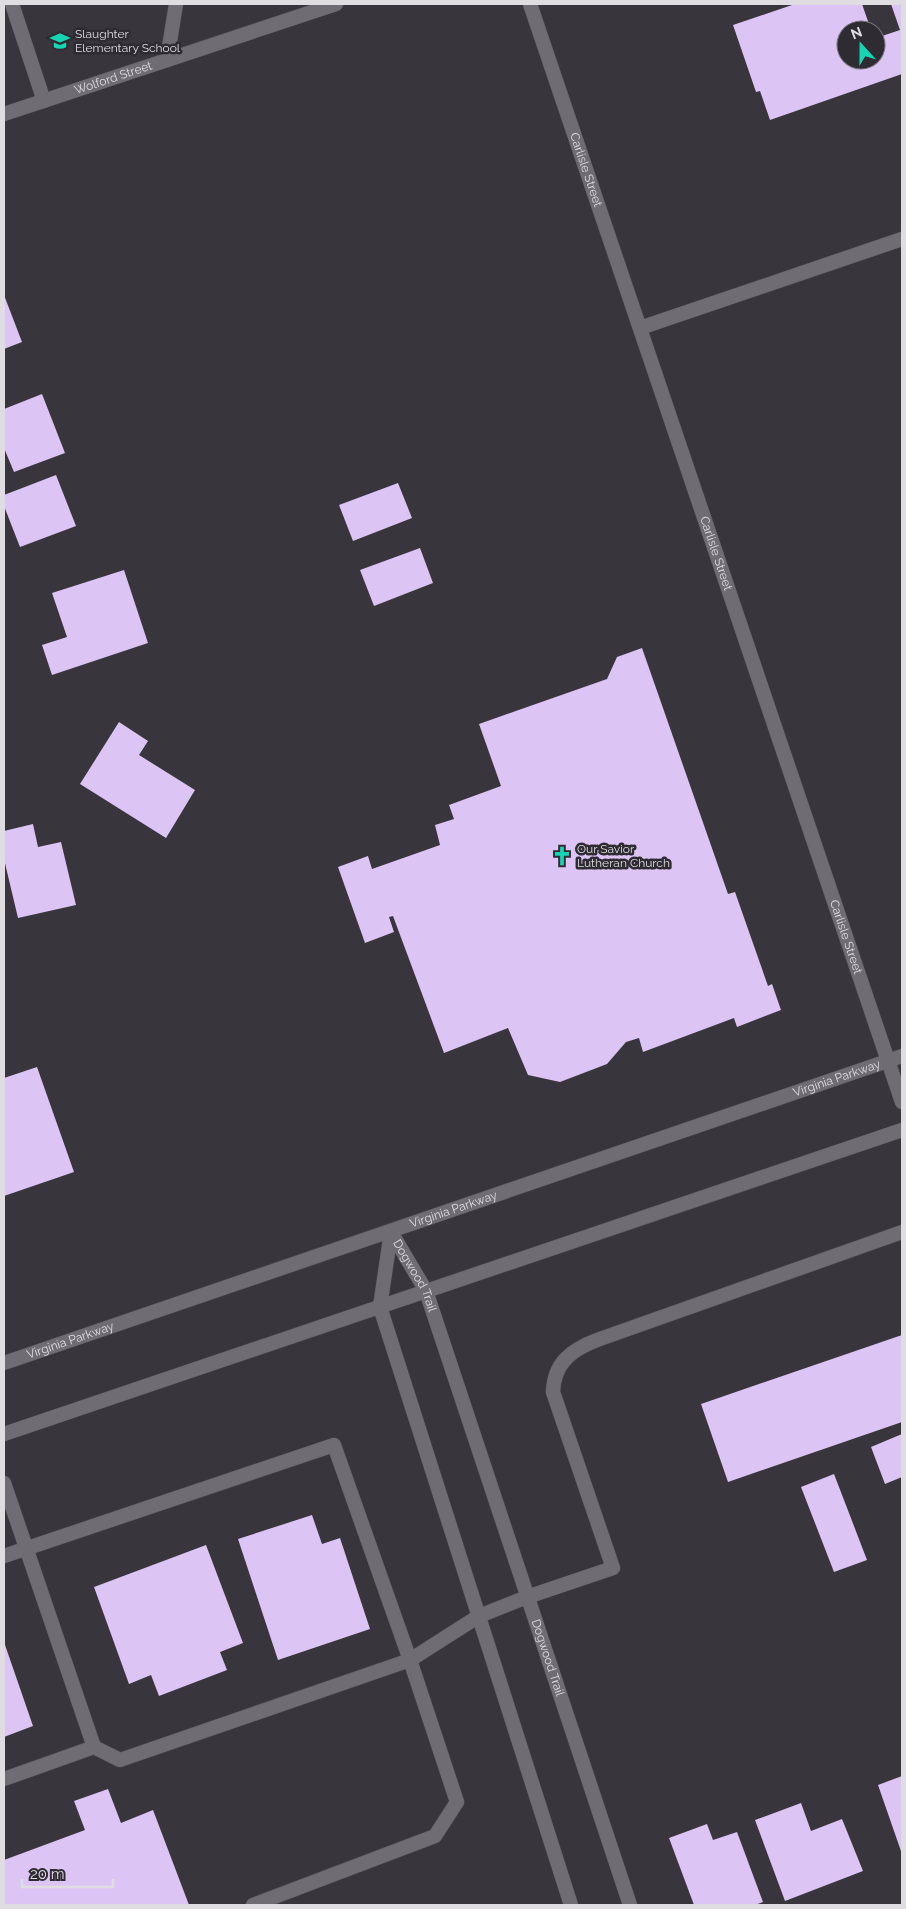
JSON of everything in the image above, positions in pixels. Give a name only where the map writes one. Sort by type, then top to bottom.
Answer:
[{"type":"street","points":[[12,4],[44,101]]},
{"type":"street","points":[[167,60],[176,4]]},
{"type":"street","name":"Wolford Street","points":[[4,114],[336,4]]},
{"type":"street","name":"Carlisle Street","points":[[530,4],[902,1102]]},
{"type":"street","points":[[640,328],[902,239]]},
{"type":"street","name":"Virginia Parkway","points":[[4,1363],[902,1056]]},
{"type":"street","points":[[4,1434],[902,1130]]},
{"type":"street","name":"Dogwood Trail","points":[[391,1232],[426,1291],[630,1905]]},
{"type":"street","name":"Dogwood Trail","points":[[391,1232],[380,1307],[571,1905]]},
{"type":"street","points":[[4,1483],[94,1747],[120,1760],[410,1660],[479,1616],[527,1597],[613,1568],[553,1392],[554,1377],[566,1358],[585,1344],[902,1232]]},
{"type":"street","points":[[4,1556],[334,1445],[410,1660],[457,1802],[435,1836],[254,1905]]},
{"type":"street","points":[[4,1779],[94,1747]]},
{"type":"building","points":[[795,4],[862,4],[868,20],[836,20],[836,70],[886,70],[886,35],[900,30],[891,4],[902,4],[902,74],[770,120],[760,91],[756,92],[733,25]]},
{"type":"building","points":[[4,295],[22,342],[4,349]]},
{"type":"building","points":[[42,394],[65,453],[14,472],[4,448],[4,409]]},
{"type":"building","points":[[56,475],[76,526],[20,547],[4,506],[4,495]]},
{"type":"building","points":[[398,483],[412,518],[353,541],[339,505]]},
{"type":"building","points":[[420,548],[433,583],[374,606],[360,570]]},
{"type":"building","points":[[124,570],[148,643],[52,675],[42,645],[67,637],[52,593]]},
{"type":"building","name":"Our Savior Lutheran Church","points":[[642,648],[728,894],[735,892],[768,986],[772,984],[781,1010],[737,1027],[734,1018],[643,1052],[639,1038],[626,1042],[607,1064],[560,1082],[528,1075],[508,1028],[444,1053],[393,916],[389,917],[394,932],[365,943],[338,867],[368,856],[372,869],[440,845],[435,825],[454,819],[449,805],[501,786],[479,724],[607,679],[617,657]]},
{"type":"building","points":[[119,722],[148,741],[139,755],[195,790],[166,838],[80,784]]},
{"type":"building","points":[[33,824],[38,847],[61,842],[76,905],[18,918],[4,859],[4,831]]},
{"type":"building","points":[[37,1067],[74,1172],[4,1196],[4,1078]]},
{"type":"building","points":[[902,1335],[902,1422],[728,1482],[701,1404]]},
{"type":"building","points":[[902,1434],[902,1477],[885,1484],[871,1447]]},
{"type":"building","points":[[834,1474],[867,1560],[834,1572],[801,1487]]},
{"type":"building","points":[[312,1515],[322,1544],[340,1538],[370,1629],[278,1660],[238,1539]]},
{"type":"building","points":[[206,1545],[243,1643],[220,1652],[227,1670],[159,1696],[151,1675],[129,1684],[94,1587]]},
{"type":"building","points":[[4,1642],[33,1726],[4,1737]]},
{"type":"building","points":[[902,1776],[902,1854],[878,1785]]},
{"type":"building","points":[[108,1789],[121,1823],[153,1810],[189,1905],[4,1905],[4,1860],[85,1830],[74,1801]]},
{"type":"building","points":[[801,1803],[811,1831],[842,1819],[863,1871],[785,1901],[755,1820]]},
{"type":"building","points":[[707,1824],[713,1840],[737,1832],[763,1902],[755,1905],[694,1905],[669,1838]]},
{"type":"place","name":"Slaughter Elementary School","points":[[60,41]]},
{"type":"place","name":"Our Savior Lutheran Church","points":[[562,856]]}]
